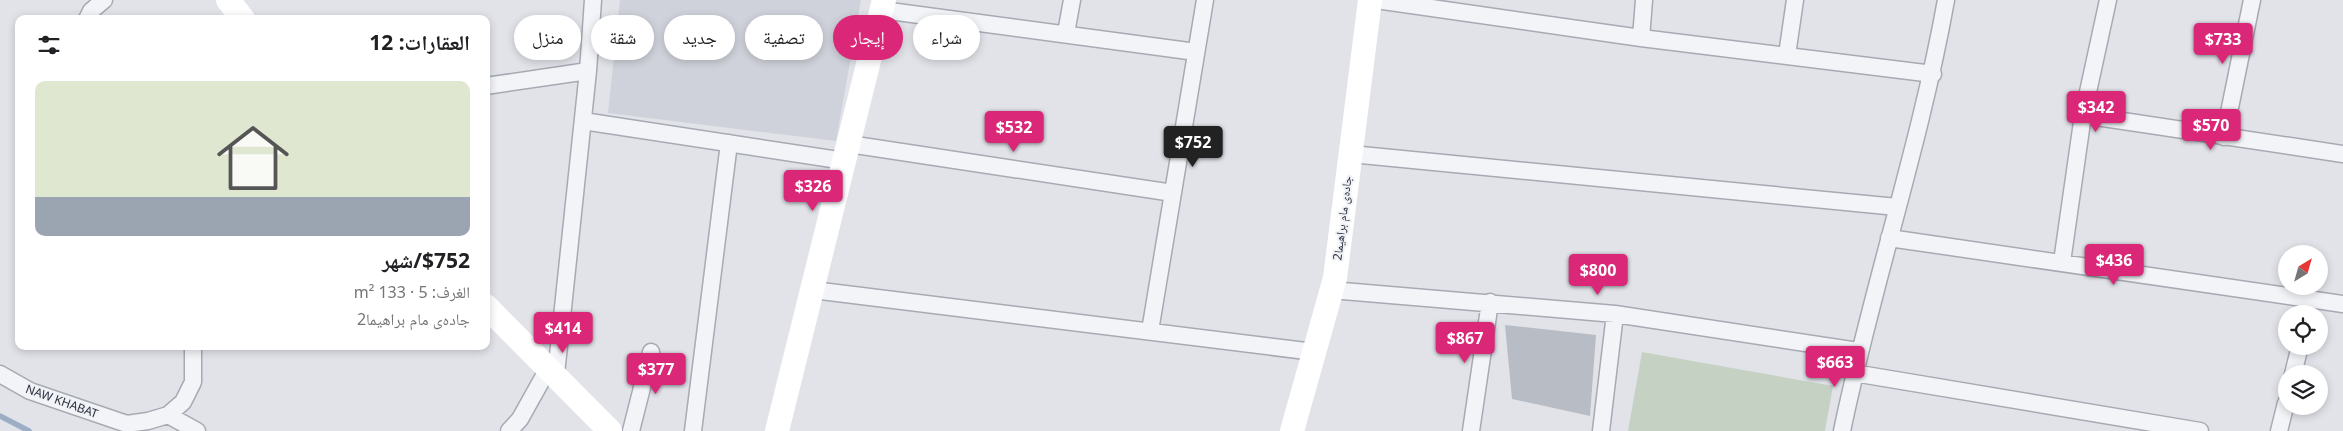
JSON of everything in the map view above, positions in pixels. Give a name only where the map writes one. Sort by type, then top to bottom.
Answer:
[{"type":"street","points":[[90,15],[104,0]]},
{"type":"street","points":[[228,0],[240,15]]},
{"type":"street","points":[[509,431],[520,419],[552,371],[583,121],[593,0]]},
{"type":"street","points":[[1066,33],[1072,0]]},
{"type":"street","points":[[1150,331],[1205,0]]},
{"type":"street","name":"جادەی مام براهیما2","points":[[1292,431],[1331,290],[1351,154],[1370,0]]},
{"type":"street","points":[[1376,0],[1641,38],[1787,54],[1932,74]]},
{"type":"street","points":[[1641,38],[1644,0]]},
{"type":"street","points":[[1787,54],[1795,0]]},
{"type":"street","points":[[1842,431],[1858,351],[1932,74],[1946,0]]},
{"type":"street","points":[[2062,262],[2083,115],[2108,0]]},
{"type":"street","points":[[2224,137],[2252,0]]},
{"type":"street","points":[[778,431],[883,5],[1196,52]]},
{"type":"street","points":[[490,85],[588,71]]},
{"type":"street","points":[[2083,115],[2343,154]]},
{"type":"street","points":[[583,121],[730,143],[847,152],[1173,193]]},
{"type":"street","points":[[693,431],[730,143]]},
{"type":"street","points":[[1351,154],[1897,207]]},
{"type":"street","points":[[1889,238],[2062,262],[2303,305]]},
{"type":"street","points":[[813,290],[1314,352]]},
{"type":"street","points":[[1331,290],[1615,314],[1858,351]]},
{"type":"street","points":[[1470,431],[1490,302]]},
{"type":"street","points":[[2326,305],[2343,304]]},
{"type":"street","points":[[490,310],[610,431]]},
{"type":"street","points":[[1601,431],[1615,314]]},
{"type":"street","points":[[193,350],[193,382],[183,402],[168,415],[197,431]]},
{"type":"street","points":[[631,431],[651,352]]},
{"type":"street","name":"NAW KHABAT","points":[[0,374],[30,391],[127,424],[168,415]]},
{"type":"street","points":[[1854,374],[2200,431]]},
{"type":"street","points":[[2280,431],[2283,415]]},
{"type":"shaded area","points":[[620,0],[861,0],[858,15],[833,15],[833,60],[850,60],[836,141],[608,113],[614,60],[654,60],[654,15],[618,15]]},
{"type":"green space","points":[[1642,352],[1833,386],[1825,431],[1628,431]]},
{"type":"building","points":[[1505,325],[1596,335],[1590,416],[1512,399]]},
{"type":"waterway","points":[[0,416],[29,431]]}]
